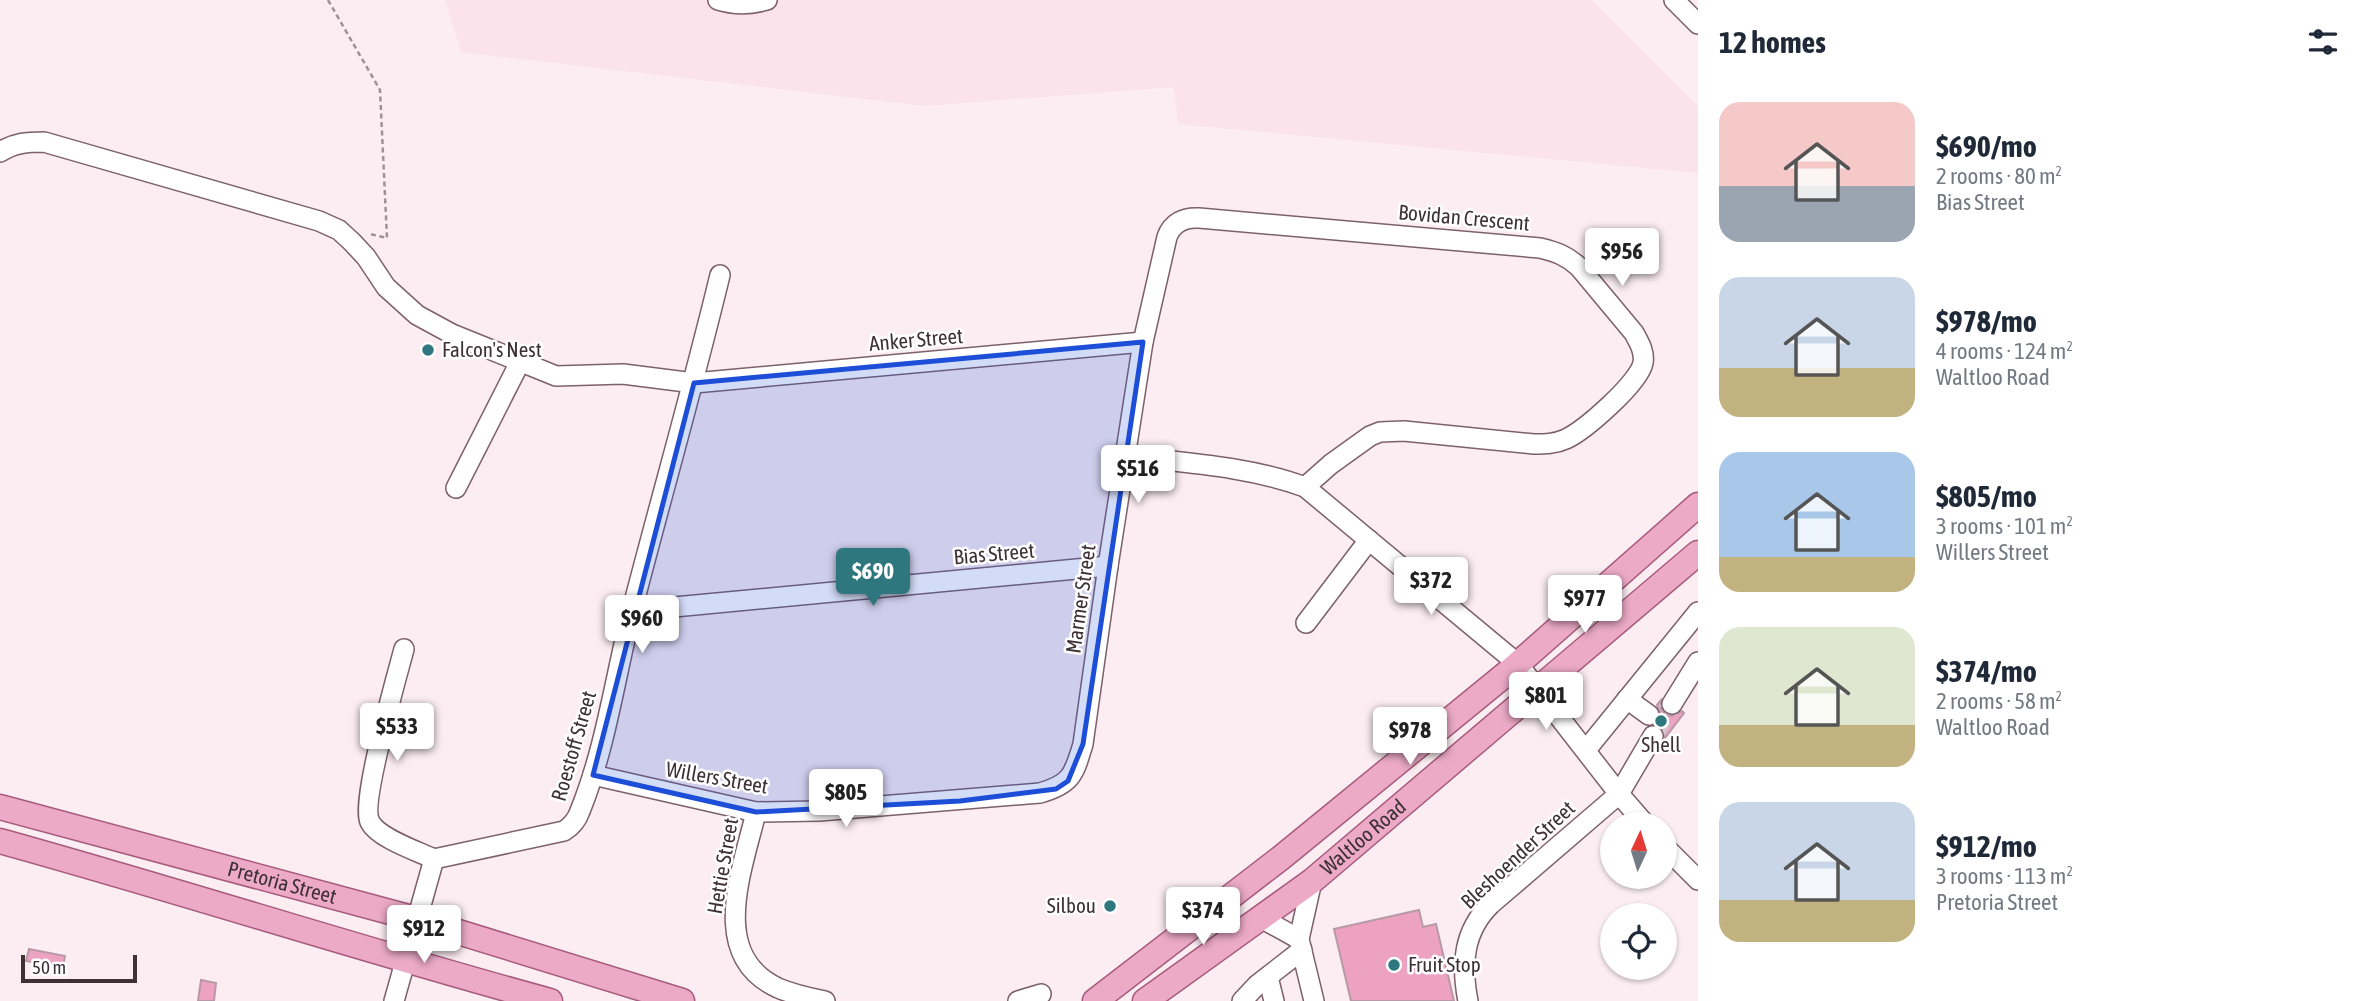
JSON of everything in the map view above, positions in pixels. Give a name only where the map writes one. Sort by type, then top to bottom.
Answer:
[{"type":"main road","name":"Waltloo Road","points":[[1096,1001],[1282,856],[1518,664],[1698,505]]},
{"type":"main road","name":"Waltloo Road","points":[[1145,1001],[1312,881],[1698,553]]},
{"type":"main road","name":"Pretoria Street","points":[[0,807],[416,919],[682,1001]]},
{"type":"main road","name":"Pretoria Street","points":[[0,841],[404,961],[550,1001]]},
{"type":"street","points":[[718,0],[730,4],[767,0]]},
{"type":"street","points":[[1674,0],[1698,24]]},
{"type":"street","name":"Anker Street","points":[[0,152],[9,146],[44,142],[319,221],[339,230],[366,257],[386,286],[418,315],[452,334],[556,376],[623,374],[694,383],[1143,342]]},
{"type":"street","name":"Bovidan Crescent","points":[[1170,229],[1180,222],[1199,218],[1355,230],[1540,248],[1557,252],[1568,257],[1578,267],[1640,343],[1643,363],[1630,387],[1581,429],[1563,440],[1552,444],[1534,444],[1404,431],[1380,432],[1370,436],[1331,464],[1305,487]]},
{"type":"street","name":"Marmer Street","points":[[1076,768],[1083,744],[1143,342],[1170,229]]},
{"type":"street","name":"Roestoff Street","points":[[434,859],[564,831],[572,826],[579,814],[593,775],[632,611],[694,383],[720,275]]},
{"type":"street","points":[[456,488],[520,362]]},
{"type":"street","points":[[1126,456],[1244,470],[1278,477],[1305,487],[1518,664],[1635,812]]},
{"type":"street","points":[[1306,623],[1369,540]]},
{"type":"street","name":"Bias Street","points":[[632,611],[1108,566]]},
{"type":"street","points":[[1586,750],[1698,612]]},
{"type":"street","points":[[394,1001],[434,859],[377,830],[367,815],[372,781],[404,649]]},
{"type":"street","points":[[1667,650],[1698,661],[1672,704]]},
{"type":"street","points":[[1627,699],[1649,715]]},
{"type":"street","name":"Bleshoender Street","points":[[1468,1001],[1465,957],[1470,932],[1481,914],[1619,794],[1653,736]]},
{"type":"street","name":"Willers Street","points":[[593,775],[755,812],[819,811],[1040,793],[1056,789],[1068,781],[1076,768]]},
{"type":"street","name":"Hettie Street","points":[[755,812],[734,916],[738,946],[757,974],[778,988],[825,1001]]},
{"type":"street","points":[[1677,859],[1698,880]]},
{"type":"street","points":[[1312,881],[1300,945],[1314,1001]]},
{"type":"street","points":[[1261,918],[1300,945]]},
{"type":"street","points":[[1242,1001],[1300,945]]},
{"type":"street","points":[[1268,977],[1274,1001]]},
{"type":"street","points":[[1018,1001],[1041,994]]},
{"type":"path","points":[[328,0],[380,90],[387,238],[365,232]]},
{"type":"highlighted area","points":[[1143,342],[1083,744],[1068,781],[1056,789],[960,801],[756,812],[593,775],[694,383]]},
{"type":"shaded area","points":[[445,0],[1592,0],[1698,106],[1698,173],[1178,124],[1174,87],[924,106],[461,52]]},
{"type":"building","points":[[1661,700],[1661,709],[1666,715],[1672,716],[1682,711],[1684,713],[1665,738],[1663,729],[1656,725],[1661,717],[1657,705]]},
{"type":"building","name":"Fruit Stop","points":[[1419,910],[1423,927],[1436,924],[1454,1001],[1351,1001],[1334,929]]},
{"type":"building","points":[[29,949],[65,956],[63,967],[26,961]]},
{"type":"building","points":[[201,980],[216,983],[214,1001],[198,1001]]},
{"type":"tunnel","points":[[1653,736],[1672,704]]},
{"type":"place","name":"Falcon's Nest","points":[[428,350]]},
{"type":"place","name":"Shell","points":[[1661,721]]},
{"type":"place","name":"Silbou","points":[[1110,906]]},
{"type":"place","name":"Fruit Stop","points":[[1394,965]]}]
